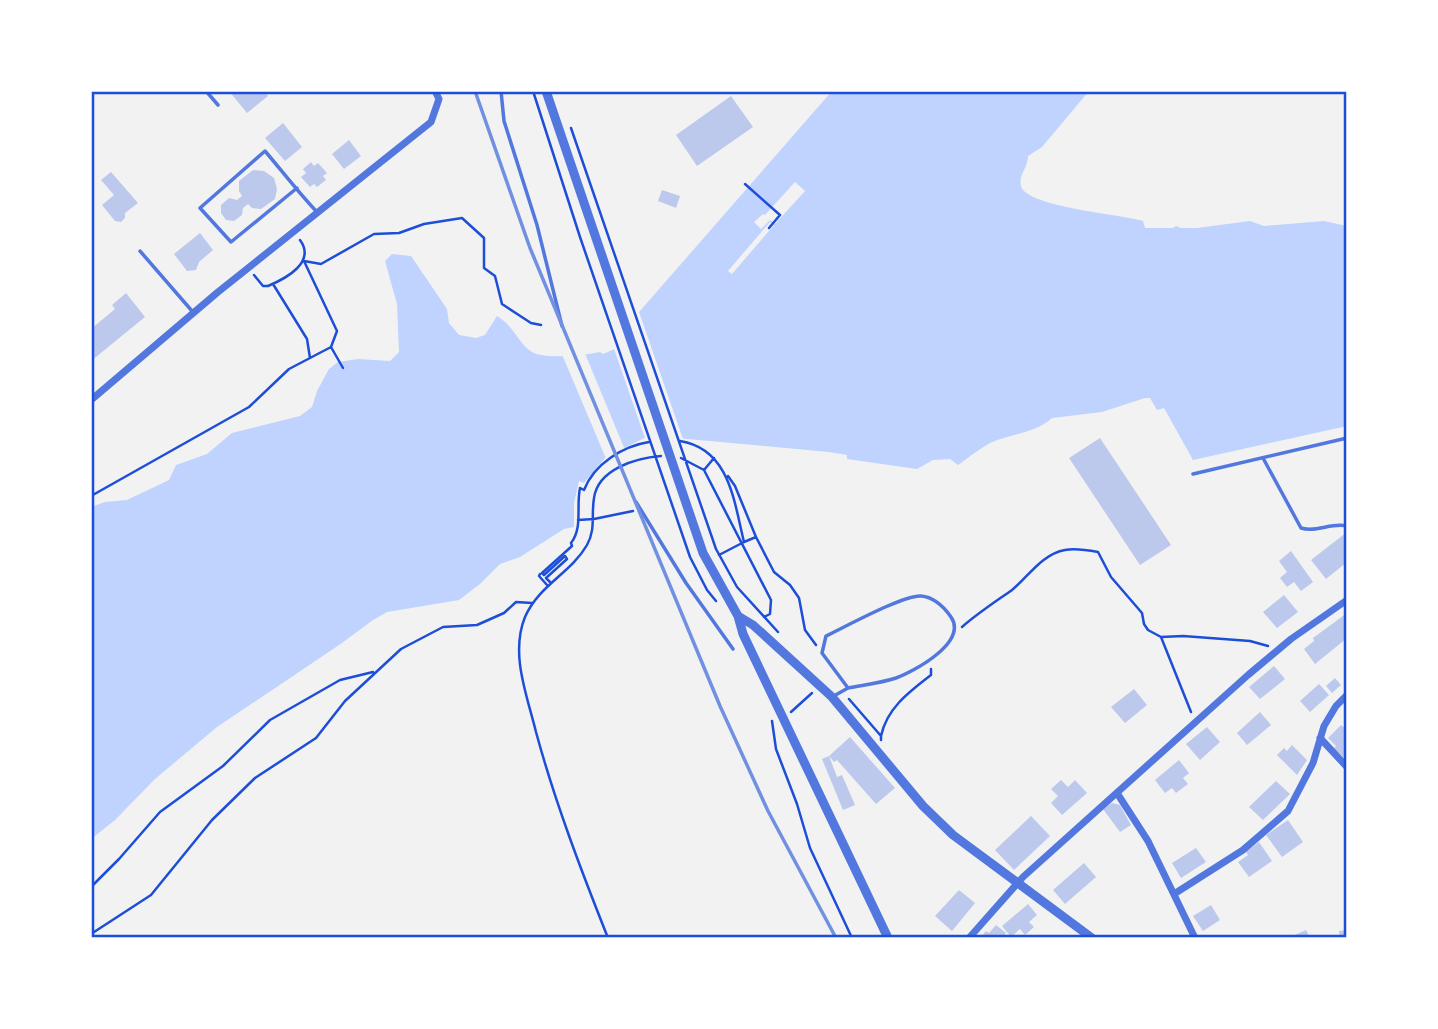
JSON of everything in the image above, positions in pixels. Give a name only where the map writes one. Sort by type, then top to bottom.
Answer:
[{"type":"street","points":[[91,400],[249,267],[431,122],[439,99],[435,91]]},
{"type":"street","points":[[546,91],[703,553],[738,616],[743,634],[888,938]]},
{"type":"street","points":[[970,938],[1017,882],[1278,649],[1347,601]]},
{"type":"street","points":[[738,616],[753,625],[832,697],[923,806],[953,835],[1092,938]]},
{"type":"street","points":[[1174,894],[1243,850],[1288,811],[1313,763],[1324,726],[1336,706],[1347,695]]},
{"type":"street","points":[[1320,738],[1347,767]]},
{"type":"street","points":[[1117,793],[1149,841],[1195,938]]},
{"type":"lane","points":[[206,91],[218,105]]},
{"type":"lane","points":[[501,91],[503,121],[537,225],[562,326]]},
{"type":"lane","points":[[297,188],[231,243],[200,208],[265,151],[318,212]]},
{"type":"lane","points":[[140,251],[194,313]]},
{"type":"lane","points":[[1193,474],[1347,438]]},
{"type":"lane","points":[[1264,458],[1301,528],[1308,530],[1339,524],[1347,526]]},
{"type":"lane","points":[[636,502],[685,583],[733,649]]},
{"type":"lane","points":[[832,697],[848,688],[896,678],[931,660],[943,650],[955,634],[954,621],[942,605],[921,596],[905,600],[826,636],[822,653],[848,688]]},
{"type":"path","points":[[533,91],[690,557],[707,590]]},
{"type":"path","points":[[571,127],[606,228],[716,549],[737,587],[764,617],[769,614],[771,600],[705,470],[692,463],[671,457]]},
{"type":"path","points":[[746,184],[780,215],[769,228]]},
{"type":"path","points":[[249,267],[263,286],[273,284],[304,261],[321,264],[374,234],[399,233],[424,224],[462,218],[484,238],[484,268],[495,276],[502,304],[531,323],[541,325]]},
{"type":"path","points":[[91,496],[249,407],[289,369],[331,347],[337,331],[304,261],[306,249],[294,231]]},
{"type":"path","points":[[273,284],[307,339],[310,358]]},
{"type":"path","points":[[331,347],[343,368]]},
{"type":"path","points":[[608,938],[561,816],[524,685],[519,652],[520,635],[532,603],[587,545],[594,519],[593,499],[604,477],[627,464],[648,457],[662,456]]},
{"type":"path","points":[[705,470],[714,458]]},
{"type":"path","points":[[726,473],[735,486],[774,572],[790,585],[799,598],[805,629],[822,653]]},
{"type":"path","points":[[578,520],[633,512]]},
{"type":"path","points":[[719,555],[756,537]]},
{"type":"path","points":[[955,634],[1044,560],[1062,550],[1081,550],[1098,552],[1111,577],[1142,613],[1144,624],[1161,637],[1250,641],[1278,649]]},
{"type":"path","points":[[542,573],[539,576],[547,585]]},
{"type":"path","points":[[91,934],[151,895],[212,820],[255,778],[316,738],[345,701],[401,649],[443,627],[477,625],[503,612],[516,601],[532,603]]},
{"type":"path","points":[[1161,637],[1196,722]]},
{"type":"path","points":[[881,736],[888,715],[907,694],[931,675],[931,660]]},
{"type":"path","points":[[91,887],[160,812],[223,766],[270,720],[340,680],[373,673]]},
{"type":"path","points":[[772,721],[776,749],[810,848],[852,938]]},
{"type":"water","points":[[832,91],[1089,91],[1042,147],[1028,156],[1020,182],[1027,193],[1075,209],[1143,221],[1145,228],[1197,228],[1250,221],[1264,226],[1324,221],[1347,226],[1347,426],[1193,460],[1164,408],[1157,410],[1150,398],[1145,398],[1102,412],[1052,418],[1031,430],[990,443],[958,465],[950,459],[933,460],[917,469],[847,459],[847,455],[829,452],[677,438],[644,438],[605,458],[584,483],[579,481],[574,503],[574,527],[564,529],[520,557],[500,564],[459,600],[387,612],[373,620],[217,727],[155,779],[115,820],[91,839],[91,507],[105,502],[127,500],[169,480],[176,465],[207,454],[232,433],[300,416],[312,407],[329,369],[338,362],[358,359],[390,361],[399,352],[397,304],[385,261],[392,254],[411,256],[447,309],[449,323],[459,335],[476,338],[485,335],[497,316],[527,349],[538,354],[603,354],[619,347],[619,335]]},
{"type":"pier","points":[[795,182],[805,191],[775,224],[770,220],[761,229],[754,222],[765,215]]},
{"type":"pier","points":[[770,222],[774,225],[732,274],[728,271]]},
{"type":"pier","points":[[638,309],[684,442],[646,441],[613,346],[618,342],[616,333]]},
{"type":"pier","points":[[584,351],[625,450],[607,461],[561,352]]},
{"type":"building","points":[[229,91],[264,91],[268,96],[247,113]]},
{"type":"building","points":[[731,96],[753,127],[697,166],[676,135]]},
{"type":"building","points":[[283,123],[302,147],[285,161],[265,138]]},
{"type":"building","points":[[349,140],[361,156],[344,169],[332,154]]},
{"type":"building","points":[[311,162],[314,166],[318,163],[327,173],[323,176],[326,180],[317,187],[314,184],[310,187],[301,177],[306,173],[303,169]]},
{"type":"building","points":[[253,170],[264,171],[274,178],[277,189],[275,199],[261,209],[252,208],[248,204],[243,208],[242,215],[234,221],[226,220],[221,213],[221,205],[229,198],[237,200],[242,196],[239,181]]},
{"type":"building","points":[[111,172],[138,203],[125,213],[121,222],[115,221],[102,205],[114,195],[101,180]]},
{"type":"building","points":[[662,190],[680,196],[676,208],[658,201]]},
{"type":"building","points":[[200,233],[213,250],[199,262],[196,270],[187,271],[174,254]]},
{"type":"building","points":[[126,293],[145,317],[91,361],[91,329],[115,309],[112,305]]},
{"type":"building","points":[[1100,438],[1171,545],[1140,565],[1069,458]]},
{"type":"building","points":[[1347,532],[1347,562],[1326,579],[1311,560]]},
{"type":"building","points":[[1291,551],[1313,582],[1301,591],[1294,582],[1287,587],[1280,578],[1287,572],[1279,561]]},
{"type":"building","points":[[1284,595],[1298,612],[1277,628],[1263,612]]},
{"type":"building","points":[[1347,613],[1347,638],[1315,664],[1304,649],[1314,641],[1313,638]]},
{"type":"building","points":[[1274,666],[1285,679],[1260,699],[1249,687]]},
{"type":"building","points":[[1335,678],[1341,685],[1332,693],[1326,686]]},
{"type":"building","points":[[1319,684],[1329,695],[1310,712],[1300,701]]},
{"type":"building","points":[[1134,689],[1147,705],[1125,723],[1111,707]]},
{"type":"building","points":[[1260,712],[1271,725],[1247,745],[1237,733]]},
{"type":"building","points":[[1341,725],[1347,730],[1347,755],[1344,758],[1328,738]]},
{"type":"building","points":[[1207,727],[1220,742],[1200,760],[1186,744]]},
{"type":"building","points":[[850,737],[895,788],[876,804],[837,760],[834,762],[829,756]]},
{"type":"building","points":[[1292,745],[1307,760],[1297,775],[1277,755],[1284,748],[1287,751]]},
{"type":"building","points":[[829,756],[837,777],[842,775],[855,805],[843,810],[822,759]]},
{"type":"building","points":[[1179,760],[1189,773],[1183,778],[1188,784],[1176,793],[1172,788],[1165,793],[1155,780]]},
{"type":"building","points":[[1061,780],[1068,787],[1075,780],[1087,793],[1062,815],[1051,803],[1058,796],[1051,789]]},
{"type":"building","points":[[1276,781],[1290,794],[1263,820],[1249,807]]},
{"type":"building","points":[[1112,803],[1120,805],[1131,825],[1120,832],[1103,809]]},
{"type":"building","points":[[1031,816],[1050,836],[1014,870],[995,850]]},
{"type":"building","points":[[1288,820],[1303,842],[1282,857],[1266,835]]},
{"type":"building","points":[[1259,842],[1272,861],[1249,877],[1238,862]]},
{"type":"building","points":[[1196,848],[1206,862],[1181,878],[1172,863]]},
{"type":"building","points":[[1084,863],[1096,877],[1065,904],[1053,890]]},
{"type":"building","points":[[959,890],[975,903],[952,931],[935,916]]},
{"type":"building","points":[[1028,904],[1037,915],[1029,922],[1034,927],[1025,935],[1020,929],[1011,937],[1002,926]]},
{"type":"building","points":[[1211,905],[1220,920],[1203,931],[1193,916]]},
{"type":"building","points":[[996,925],[1006,933],[1002,938],[980,938],[986,931],[989,933]]},
{"type":"building","points":[[1306,930],[1310,938],[1288,938]]},
{"type":"building","points":[[1347,930],[1347,938],[1340,938],[1339,931]]},
{"type":"railway","points":[[475,91],[530,248],[720,706],[768,811],[836,938]]}]
